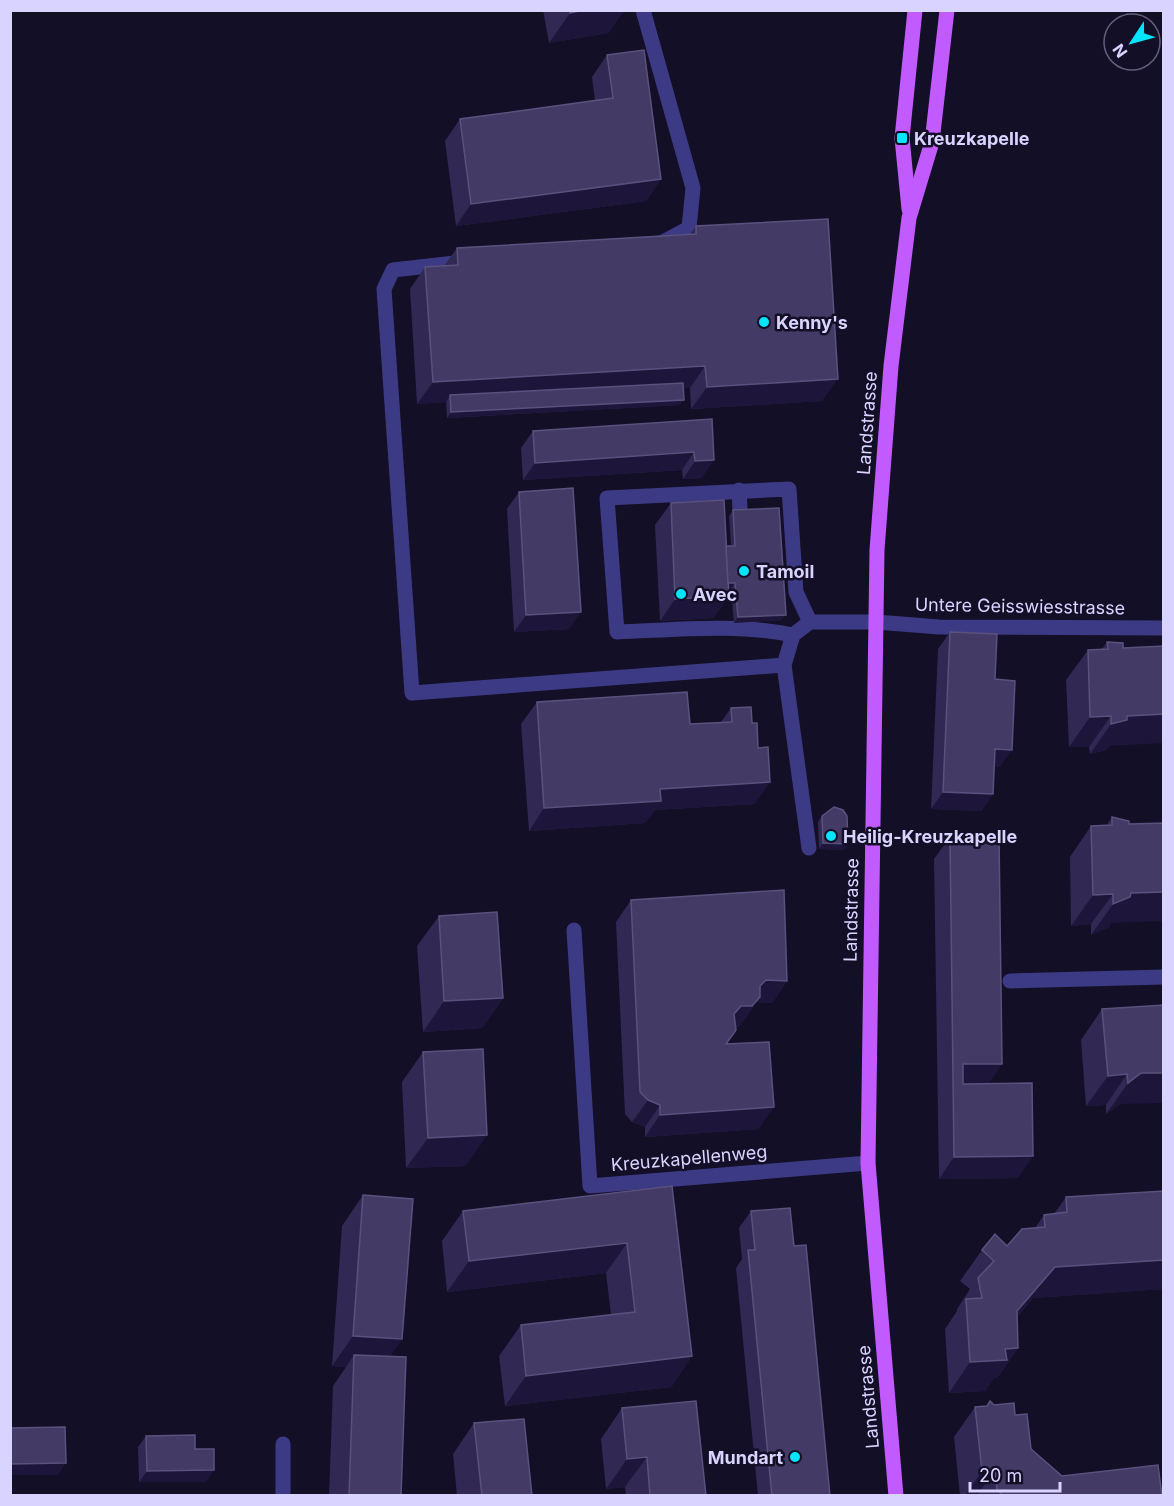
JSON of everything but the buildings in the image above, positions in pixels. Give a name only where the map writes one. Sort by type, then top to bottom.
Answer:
[{"type":"main road","name":"Landstrasse","points":[[909,218],[902,138],[915,10]]},
{"type":"main road","name":"Landstrasse","points":[[896,1496],[868,1163],[877,550],[891,366],[909,218],[932,142],[947,10]]},
{"type":"street","points":[[643,10],[693,188],[689,228],[668,241],[646,246]]},
{"type":"street","points":[[475,261],[393,270],[384,289],[412,693],[784,665]]},
{"type":"street","points":[[793,635],[744,624],[616,632],[607,498],[789,489],[796,592],[810,622],[793,635],[784,665],[809,848]]},
{"type":"street","points":[[739,490],[741,549]]},
{"type":"street","name":"Untere Geisswiesstrasse","points":[[810,622],[876,622],[939,627],[1164,628]]},
{"type":"street","name":"Kreuzkapellenweg","points":[[574,930],[590,1186],[868,1163]]},
{"type":"street","points":[[1010,981],[1164,977]]},
{"type":"street","points":[[283,1444],[283,1496]]},
{"type":"place","name":"Kreuzkapelle","points":[[902,138]]},
{"type":"place","name":"Kenny's","points":[[764,322]]},
{"type":"place","name":"Tamoil","points":[[744,571]]},
{"type":"place","name":"Avec","points":[[681,594]]},
{"type":"place","name":"Heilig-Kreuzkapelle","points":[[831,836]]},
{"type":"place","name":"Mundart","points":[[795,1457]]}]
